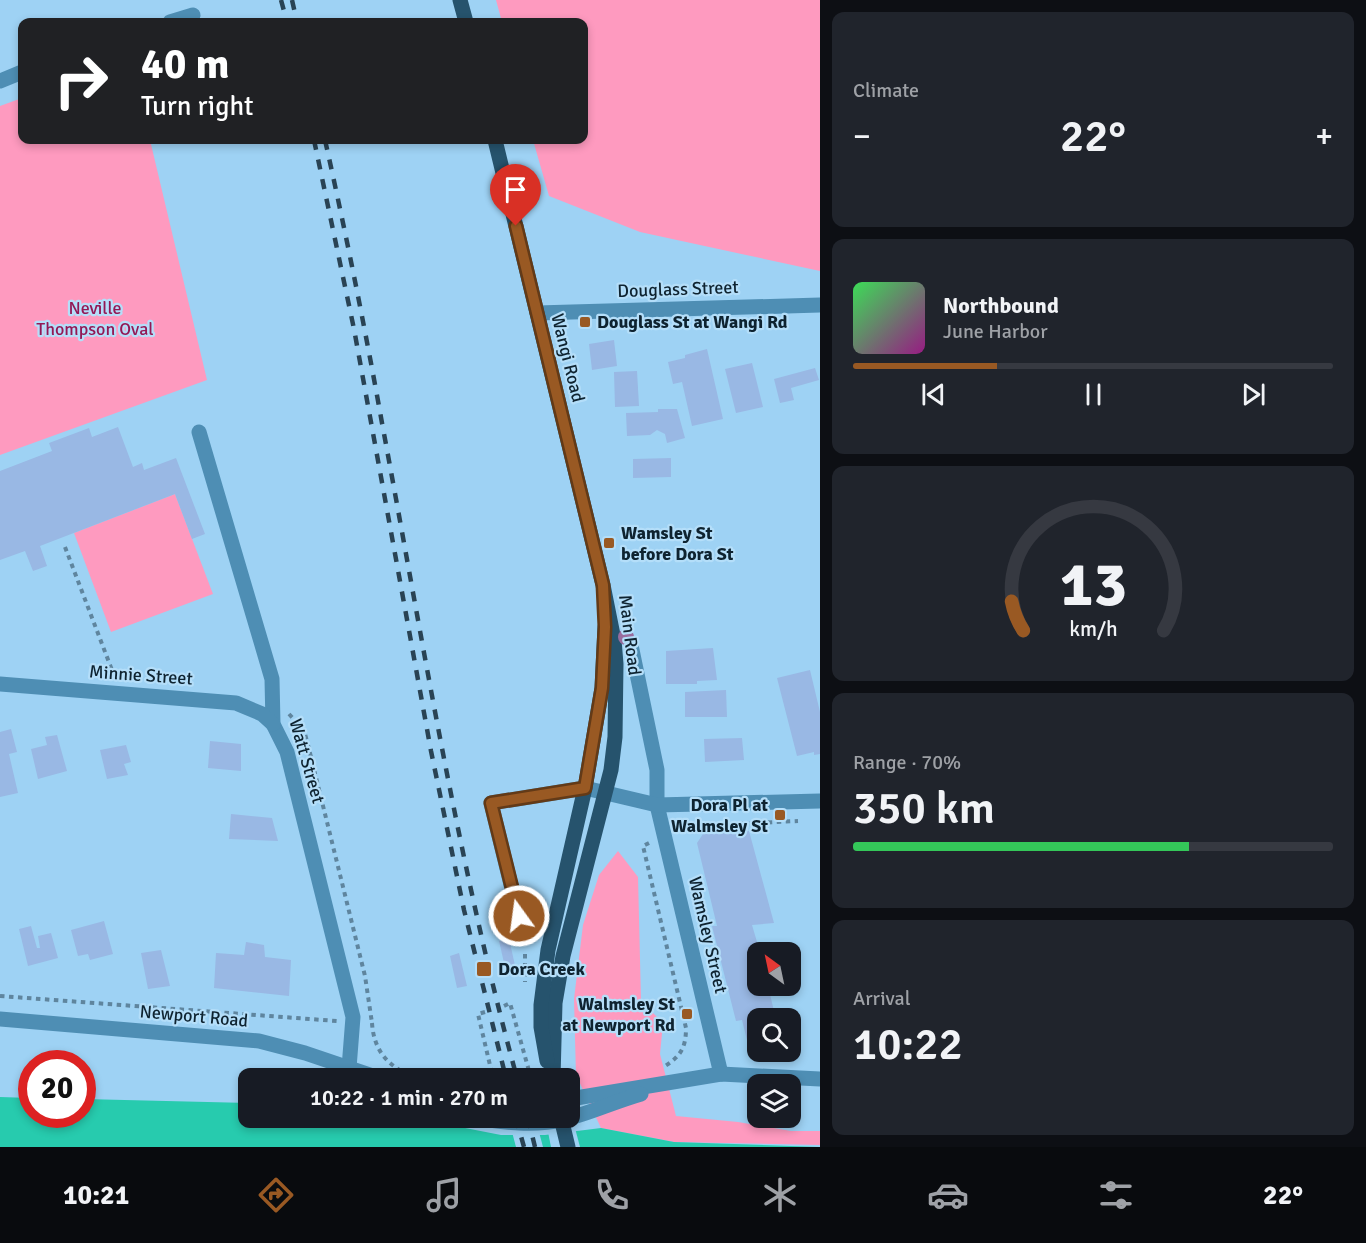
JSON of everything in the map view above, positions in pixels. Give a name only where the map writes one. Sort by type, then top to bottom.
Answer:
[{"type":"main road","points":[[460,0],[465,18]]},
{"type":"main road","name":"Wangi Road","points":[[496,144],[603,585]]},
{"type":"main road","points":[[585,788],[602,688],[605,627],[603,585]]},
{"type":"main road","name":"Main Road","points":[[552,1068],[555,1004],[563,956],[578,891],[606,792],[614,748],[617,699],[614,640],[603,585]]},
{"type":"main road","name":"Main Road","points":[[550,1068],[541,1027],[541,1005],[548,950],[585,788]]},
{"type":"main road","points":[[563,1128],[568,1147]]},
{"type":"street","points":[[183,18],[193,15]]},
{"type":"street","points":[[0,81],[18,74]]},
{"type":"street","name":"Douglass Street","points":[[537,313],[820,305]]},
{"type":"street","name":"Watt Street","points":[[200,432],[272,679],[273,724],[287,752],[352,1022],[349,1068]]},
{"type":"street","name":"Wamsley Street","points":[[631,645],[657,770],[657,805],[721,1074]]},
{"type":"street","name":"Minnie Street","points":[[0,684],[236,703],[262,714],[273,724]]},
{"type":"street","points":[[524,938],[491,803],[585,788],[657,805],[820,801]]},
{"type":"street","name":"Newport Road","points":[[0,1019],[259,1041],[349,1068]]},
{"type":"street","points":[[580,1116],[630,1097],[721,1074],[820,1079]]},
{"type":"street","points":[[580,1097],[626,1088],[687,1081]]},
{"type":"path","points":[[65,547],[115,679]]},
{"type":"path","points":[[104,678],[125,679]]},
{"type":"path","points":[[273,700],[304,730],[358,944],[370,1005],[373,1035],[380,1054],[395,1068]]},
{"type":"path","points":[[0,996],[372,1023]]},
{"type":"path","points":[[504,1006],[510,1004],[528,1068]]},
{"type":"path","points":[[485,1012],[478,1014],[491,1068]]},
{"type":"green space","points":[[496,0],[820,0],[820,271],[640,232],[549,196],[534,144],[588,144],[588,18],[501,18]]},
{"type":"green space","name":"Neville Thompson Oval","points":[[18,99],[18,144],[151,144],[207,380],[0,455],[0,106]]},
{"type":"green space","points":[[175,494],[213,594],[111,632],[74,533]]},
{"type":"green space","points":[[618,851],[638,877],[641,1001],[663,1023],[660,1054],[676,1116],[738,1122],[747,1124],[747,1128],[820,1131],[820,1145],[674,1142],[601,1128],[580,1083],[580,1068],[576,1068],[574,999],[583,925],[599,875]]},
{"type":"shaded area","points":[[0,1097],[18,1098],[18,1128],[96,1128],[96,1099],[238,1103],[238,1128],[465,1128],[501,1135],[545,1135],[601,1128],[674,1142],[820,1147],[0,1147]]},
{"type":"pier","points":[[575,1128],[580,1147],[551,1147],[548,1132]]},
{"type":"pier","points":[[512,1132],[539,1132],[543,1147],[516,1147]]},
{"type":"building","points":[[614,340],[617,366],[592,370],[589,344]]},
{"type":"building","points":[[707,349],[723,419],[692,426],[682,382],[673,384],[668,362]]},
{"type":"building","points":[[752,363],[763,407],[736,413],[725,369]]},
{"type":"building","points":[[815,368],[819,380],[791,388],[794,400],[780,403],[774,379]]},
{"type":"building","points":[[637,371],[639,406],[615,407],[614,372]]},
{"type":"building","points":[[658,409],[677,409],[685,438],[667,443],[665,434],[657,430],[650,435],[627,436],[626,413],[658,412]]},
{"type":"building","points":[[118,427],[133,467],[142,463],[144,470],[176,458],[205,534],[192,539],[175,494],[40,546],[47,566],[33,571],[25,551],[0,560],[0,471],[52,451],[49,443],[89,428],[92,437]]},
{"type":"building","points":[[671,458],[671,477],[633,478],[633,459]]},
{"type":"building","points":[[713,648],[717,680],[697,681],[697,684],[666,684],[666,651]]},
{"type":"building","points":[[810,670],[820,712],[820,754],[814,755],[814,752],[797,756],[777,678]]},
{"type":"building","points":[[726,690],[727,717],[685,717],[685,692]]},
{"type":"building","points":[[11,729],[17,752],[9,754],[18,793],[0,797],[0,732]]},
{"type":"building","points":[[57,735],[67,771],[38,779],[31,749],[47,745],[45,737]]},
{"type":"building","points":[[742,738],[744,760],[705,762],[704,739]]},
{"type":"building","points":[[210,741],[241,744],[241,771],[208,768]]},
{"type":"building","points":[[126,745],[131,762],[124,764],[128,775],[107,779],[100,750]]},
{"type":"building","points":[[231,814],[272,818],[278,841],[229,839]]},
{"type":"building","points":[[705,831],[749,831],[774,923],[752,925],[757,942],[747,942],[747,996],[770,996],[773,1008],[747,1008],[747,1040],[742,1020],[736,1021],[712,926],[717,926],[697,843]]},
{"type":"building","points":[[104,921],[113,954],[90,960],[88,954],[78,956],[71,930]]},
{"type":"building","points":[[31,926],[37,948],[40,948],[38,936],[51,933],[58,958],[28,966],[19,929]]},
{"type":"building","points":[[509,939],[517,974],[507,976],[499,941]]},
{"type":"building","points":[[246,942],[264,945],[265,957],[291,960],[289,996],[214,988],[216,953],[244,955]]},
{"type":"building","points":[[161,950],[170,986],[148,989],[141,953]]},
{"type":"building","points":[[459,953],[467,986],[457,988],[450,956]]},
{"type":"railway","points":[[281,0],[286,18]]},
{"type":"railway","points":[[292,0],[296,18]]},
{"type":"railway","points":[[315,144],[354,329],[431,751],[464,910],[504,1068]]},
{"type":"railway","points":[[326,144],[362,316],[459,834],[514,1068]]},
{"type":"railway","points":[[519,1128],[524,1147]]},
{"type":"railway","points":[[530,1128],[535,1147]]},
{"type":"place","name":"Douglass St at Wangi Rd","points":[[585,322]]},
{"type":"place","name":"Wamsley St before Dora St","points":[[609,543]]},
{"type":"place","name":"Dora Pl at Walmsley St","points":[[780,815]]},
{"type":"place","name":"Dora Creek","points":[[484,969]]},
{"type":"place","name":"Walmsley St at Newport Rd","points":[[687,1014]]},
{"type":"route","points":[[516,226],[603,585],[605,627],[602,688],[585,788],[491,803],[519,916]]}]
